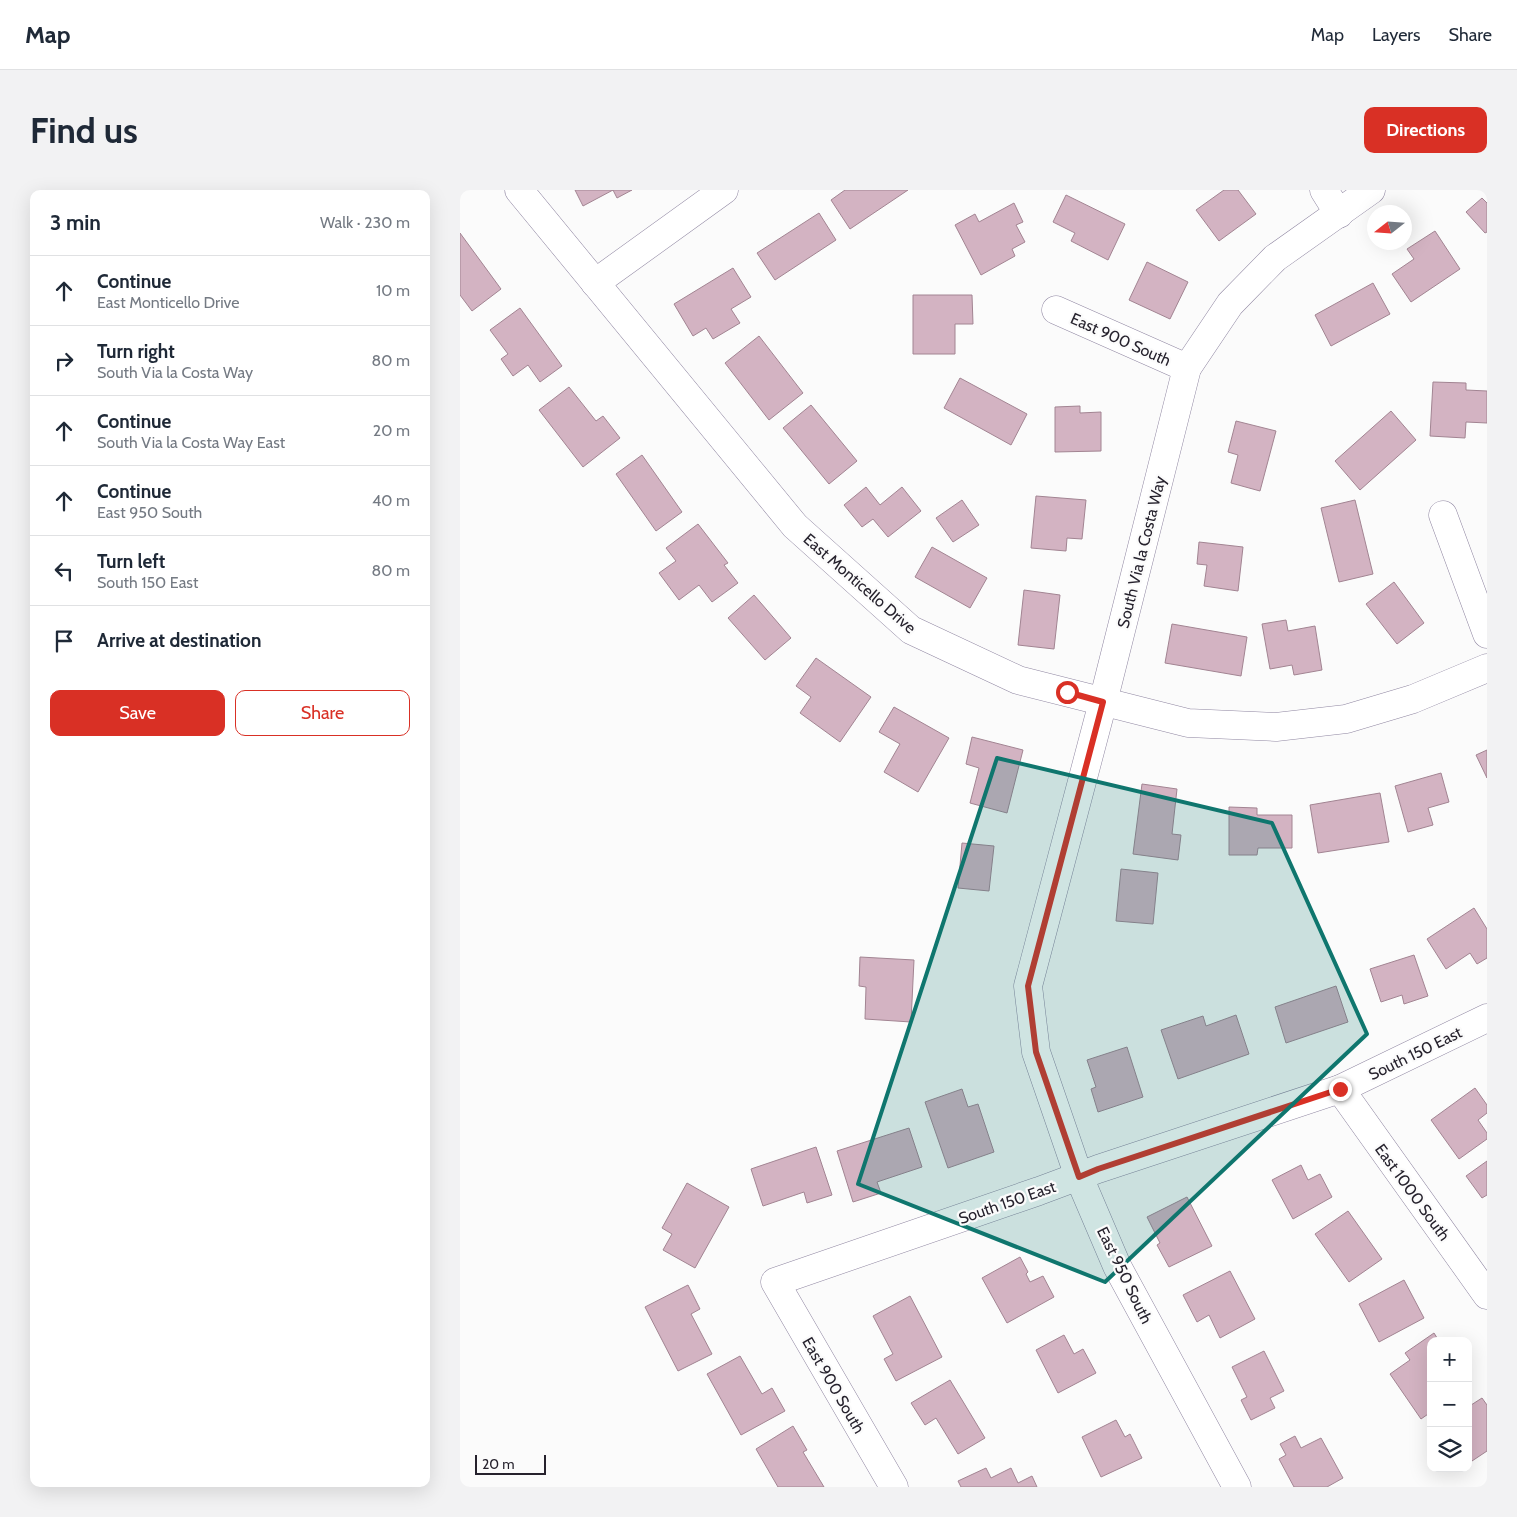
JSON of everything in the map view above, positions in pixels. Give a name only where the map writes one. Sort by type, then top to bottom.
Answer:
[{"type":"street","name":"East Monticello Drive","points":[[519,190],[795,526],[911,630],[1018,680],[1188,723],[1276,727],[1346,719],[1413,698],[1487,668]]},
{"type":"street","points":[[595,282],[724,190]]},
{"type":"street","points":[[1324,190],[1339,214]]},
{"type":"street","name":"South Via la Costa Way","points":[[1028,986],[1103,702],[1187,368],[1230,304],[1275,258],[1371,190]]},
{"type":"street","name":"East 900 South","points":[[1056,310],[1187,368]]},
{"type":"street","points":[[1443,514],[1487,634]]},
{"type":"street","name":"East 950 South","points":[[1028,986],[1036,1052],[1079,1177],[1116,1266],[1237,1487]]},
{"type":"street","name":"South 150 East","points":[[774,1282],[1108,1166],[1340,1089],[1487,1018]]},
{"type":"street","name":"East 1000 South","points":[[1340,1089],[1487,1295]]},
{"type":"street","name":"East 900 South","points":[[774,1282],[894,1487]]},
{"type":"highlighted area","points":[[997,758],[1272,823],[1367,1034],[1105,1282],[858,1184]]},
{"type":"building","points":[[575,190],[613,190],[583,206]]},
{"type":"building","points":[[613,190],[632,190],[617,198]]},
{"type":"building","points":[[845,190],[908,190],[850,229],[831,200]]},
{"type":"building","points":[[1224,190],[1238,190],[1256,214],[1219,241],[1196,210]]},
{"type":"building","points":[[1066,195],[1125,224],[1108,260],[1071,241],[1075,233],[1053,222]]},
{"type":"building","points":[[1482,198],[1487,203],[1487,232],[1485,233],[1466,212]]},
{"type":"building","points":[[1014,203],[1023,222],[1016,225],[1025,242],[1012,249],[1015,256],[981,275],[955,225],[975,214],[979,222]]},
{"type":"building","points":[[819,213],[836,240],[775,280],[757,253]]},
{"type":"building","points":[[1435,231],[1460,269],[1411,302],[1392,274],[1414,259],[1408,250],[1412,250],[1412,246]]},
{"type":"building","points":[[460,233],[501,289],[472,311],[460,295]]},
{"type":"building","points":[[1147,262],[1188,282],[1170,319],[1129,300]]},
{"type":"building","points":[[733,268],[751,297],[731,309],[740,323],[713,339],[706,328],[693,336],[674,304]]},
{"type":"building","points":[[1373,283],[1390,314],[1331,346],[1315,315]]},
{"type":"building","points":[[913,295],[972,295],[973,324],[955,324],[955,354],[913,354]]},
{"type":"building","points":[[520,308],[562,366],[540,382],[528,365],[513,376],[501,359],[508,354],[490,330]]},
{"type":"building","points":[[759,336],[803,393],[769,420],[725,363]]},
{"type":"building","points":[[960,378],[1027,414],[1011,445],[944,408]]},
{"type":"building","points":[[1433,382],[1466,383],[1466,390],[1487,391],[1487,423],[1466,422],[1465,438],[1430,436]]},
{"type":"building","points":[[569,387],[596,421],[603,416],[620,438],[583,467],[539,410]]},
{"type":"building","points":[[811,405],[857,461],[829,484],[783,428]]},
{"type":"building","points":[[1080,406],[1080,413],[1101,412],[1101,451],[1055,452],[1055,407]]},
{"type":"building","points":[[1391,411],[1416,440],[1360,490],[1335,461]]},
{"type":"building","points":[[1236,421],[1276,431],[1260,491],[1231,483],[1238,455],[1228,452]]},
{"type":"building","points":[[642,455],[682,512],[656,531],[616,474]]},
{"type":"building","points":[[866,487],[880,505],[902,487],[921,511],[888,537],[873,519],[862,527],[844,505]]},
{"type":"building","points":[[1036,496],[1086,500],[1082,539],[1067,538],[1066,551],[1031,548]]},
{"type":"building","points":[[962,500],[979,525],[953,542],[936,518]]},
{"type":"building","points":[[1355,500],[1373,574],[1339,582],[1321,508]]},
{"type":"building","points":[[698,524],[728,563],[724,565],[738,583],[712,602],[699,585],[679,600],[659,573],[676,561],[666,548]]},
{"type":"building","points":[[1199,542],[1243,547],[1238,591],[1204,586],[1207,565],[1197,564]]},
{"type":"building","points":[[932,547],[987,578],[970,608],[915,577]]},
{"type":"building","points":[[1394,582],[1424,623],[1397,644],[1366,604]]},
{"type":"building","points":[[1024,590],[1060,595],[1054,649],[1018,645]]},
{"type":"building","points":[[754,595],[791,638],[765,660],[728,618]]},
{"type":"building","points":[[1286,620],[1288,631],[1315,626],[1322,670],[1294,675],[1292,665],[1270,669],[1262,624]]},
{"type":"building","points":[[1172,624],[1247,637],[1241,676],[1165,663]]},
{"type":"building","points":[[816,658],[871,697],[840,742],[800,713],[811,697],[796,686]]},
{"type":"building","points":[[894,707],[949,738],[918,792],[884,772],[900,744],[879,732]]},
{"type":"building","points":[[972,737],[1023,750],[1007,813],[970,803],[979,768],[966,764]]},
{"type":"building","points":[[1487,750],[1487,778],[1476,755]]},
{"type":"building","points":[[1441,773],[1449,802],[1428,808],[1433,825],[1408,832],[1395,786]]},
{"type":"building","points":[[1142,784],[1177,789],[1172,834],[1181,835],[1178,860],[1133,854]]},
{"type":"building","points":[[1380,793],[1389,842],[1318,853],[1310,805]]},
{"type":"building","points":[[1229,807],[1257,808],[1257,815],[1292,815],[1292,848],[1258,848],[1257,855],[1229,855]]},
{"type":"building","points":[[962,843],[994,846],[989,891],[958,888]]},
{"type":"building","points":[[1121,869],[1158,873],[1153,924],[1116,921]]},
{"type":"building","points":[[1474,908],[1487,929],[1487,958],[1477,964],[1470,953],[1446,969],[1427,939]]},
{"type":"building","points":[[1414,955],[1428,996],[1404,1004],[1402,995],[1381,1002],[1370,969]]},
{"type":"building","points":[[860,957],[914,960],[911,1022],[865,1019],[866,987],[859,986]]},
{"type":"building","points":[[1336,986],[1348,1022],[1286,1043],[1275,1007]]},
{"type":"building","points":[[1236,1015],[1249,1054],[1178,1079],[1161,1030],[1203,1016],[1206,1026]]},
{"type":"building","points":[[1127,1047],[1143,1097],[1098,1112],[1091,1089],[1096,1087],[1087,1060]]},
{"type":"building","points":[[1475,1088],[1487,1105],[1487,1113],[1478,1120],[1487,1133],[1487,1139],[1459,1159],[1431,1120]]},
{"type":"building","points":[[962,1089],[968,1107],[978,1104],[994,1152],[948,1168],[925,1102]]},
{"type":"building","points":[[909,1128],[922,1167],[877,1182],[881,1193],[853,1202],[837,1151]]},
{"type":"building","points":[[816,1147],[832,1195],[807,1203],[804,1192],[763,1206],[751,1169]]},
{"type":"building","points":[[1487,1161],[1487,1195],[1482,1198],[1466,1176]]},
{"type":"building","points":[[1301,1165],[1308,1180],[1320,1174],[1332,1197],[1293,1219],[1272,1180]]},
{"type":"building","points":[[687,1183],[729,1207],[695,1268],[663,1250],[672,1234],[662,1228]]},
{"type":"building","points":[[1187,1197],[1212,1246],[1169,1267],[1157,1245],[1160,1243],[1147,1217]]},
{"type":"building","points":[[1348,1211],[1382,1259],[1349,1282],[1315,1234]]},
{"type":"building","points":[[1020,1257],[1028,1272],[1026,1274],[1030,1282],[1043,1276],[1054,1297],[1007,1323],[982,1278]]},
{"type":"building","points":[[1230,1271],[1255,1319],[1220,1338],[1209,1315],[1197,1322],[1183,1295]]},
{"type":"building","points":[[1404,1280],[1424,1318],[1379,1342],[1359,1304]]},
{"type":"building","points":[[688,1285],[700,1309],[691,1314],[712,1354],[678,1371],[645,1307]]},
{"type":"building","points":[[910,1296],[942,1357],[896,1381],[884,1359],[893,1354],[873,1316]]},
{"type":"building","points":[[1434,1333],[1436,1337],[1428,1337]]},
{"type":"building","points":[[1064,1335],[1074,1354],[1083,1349],[1096,1373],[1058,1393],[1036,1350]]},
{"type":"building","points":[[1427,1338],[1427,1415],[1421,1419],[1390,1374],[1410,1360],[1405,1353]]},
{"type":"building","points":[[1264,1351],[1284,1391],[1270,1398],[1275,1408],[1251,1420],[1241,1400],[1247,1397],[1232,1367]]},
{"type":"building","points":[[740,1356],[762,1394],[772,1388],[785,1411],[741,1435],[707,1374]]},
{"type":"building","points":[[950,1380],[985,1438],[958,1454],[936,1418],[925,1425],[911,1403]]},
{"type":"building","points":[[1482,1398],[1487,1405],[1487,1451],[1472,1461],[1472,1427],[1472,1404]]},
{"type":"building","points":[[1116,1420],[1125,1437],[1130,1434],[1142,1458],[1101,1477],[1082,1437]]},
{"type":"building","points":[[793,1426],[807,1450],[803,1452],[824,1487],[778,1487],[756,1449]]},
{"type":"building","points":[[1295,1436],[1301,1448],[1321,1438],[1343,1478],[1327,1487],[1294,1487],[1279,1459],[1286,1455],[1280,1444]]},
{"type":"building","points":[[986,1468],[991,1478],[1011,1468],[1018,1483],[1032,1476],[1037,1487],[961,1487],[958,1481]]},
{"type":"route","points":[[1067,692],[1103,702],[1028,986],[1036,1052],[1079,1177],[1098,1169],[1340,1089]]}]
